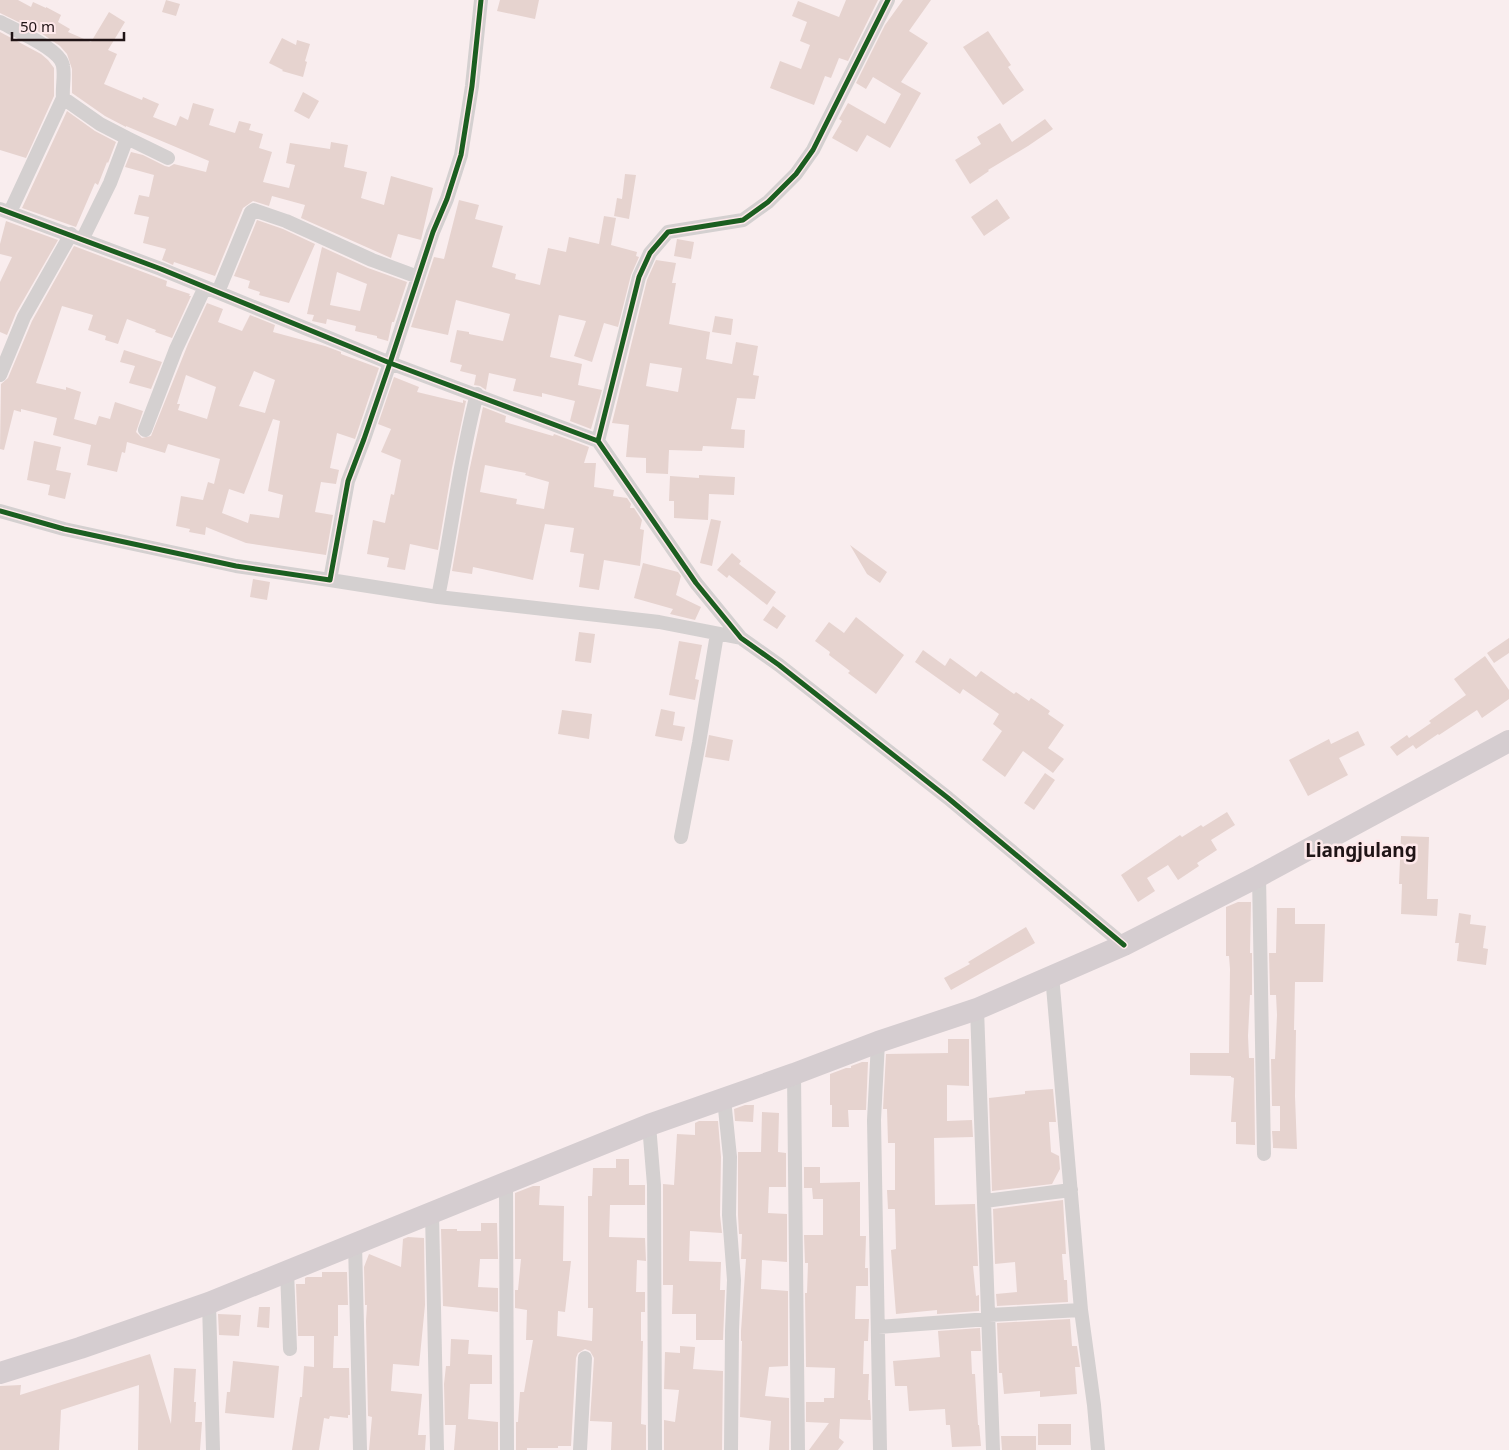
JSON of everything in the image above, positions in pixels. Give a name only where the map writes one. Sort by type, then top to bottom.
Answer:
[{"type":"main road","points":[[0,1373],[80,1348],[209,1303],[649,1125],[878,1042],[978,1009],[1124,945],[1259,876],[1509,741]]},
{"type":"street","points":[[330,580],[348,481],[461,155],[472,86],[481,0]]},
{"type":"street","points":[[598,441],[639,277],[650,253],[668,232],[743,220],[768,202],[796,174],[813,150],[888,0]]},
{"type":"street","points":[[0,22],[55,52],[63,66],[63,98],[3,212],[77,236],[390,363],[477,394],[598,441],[696,583],[741,638],[779,665],[948,798],[1124,945]]},
{"type":"street","points":[[63,98],[100,124],[168,158]]},
{"type":"street","points":[[0,374],[24,317],[110,183],[127,138]]},
{"type":"street","points":[[145,430],[176,349],[211,290],[251,212],[254,210],[286,221],[372,260],[418,277]]},
{"type":"street","points":[[438,597],[448,550],[466,436],[477,394]]},
{"type":"street","points":[[0,511],[64,529],[236,566],[438,597],[659,622],[741,638]]},
{"type":"street","points":[[681,836],[717,634]]},
{"type":"street","points":[[1259,876],[1264,1154]]},
{"type":"street","points":[[1052,976],[1072,1190],[1080,1310],[1094,1405],[1098,1450]]},
{"type":"street","points":[[978,1009],[993,1450]]},
{"type":"street","points":[[878,1042],[874,1120],[880,1450]]},
{"type":"street","points":[[794,1074],[798,1450]]},
{"type":"street","points":[[724,1099],[730,1156],[730,1216],[734,1280],[731,1450]]},
{"type":"street","points":[[649,1125],[654,1185],[655,1450]]},
{"type":"street","points":[[506,1183],[507,1450]]},
{"type":"street","points":[[985,1201],[1072,1190]]},
{"type":"street","points":[[432,1213],[436,1450]]},
{"type":"street","points":[[355,1244],[360,1450]]},
{"type":"street","points":[[287,1271],[290,1349]]},
{"type":"street","points":[[209,1303],[213,1450]]},
{"type":"street","points":[[878,1327],[1080,1310]]},
{"type":"street","points":[[580,1450],[585,1358]]},
{"type":"building","points":[[0,0],[18,0],[31,7],[33,2],[46,7],[61,15],[58,22],[70,29],[68,32],[91,42],[109,12],[125,22],[108,50],[117,54],[104,84],[142,100],[143,97],[159,104],[153,117],[176,126],[180,116],[188,120],[193,103],[214,109],[209,125],[235,133],[239,121],[251,124],[249,130],[263,134],[259,148],[272,152],[263,182],[289,188],[295,165],[286,163],[290,143],[330,149],[331,142],[348,145],[344,167],[367,172],[361,198],[384,205],[391,176],[433,188],[421,240],[398,234],[391,258],[301,218],[305,205],[272,196],[269,206],[253,201],[243,208],[215,276],[174,262],[173,265],[162,260],[166,249],[143,243],[149,217],[134,214],[139,195],[149,197],[154,175],[125,167],[131,152],[143,155],[165,166],[169,167],[174,164],[206,172],[209,161],[126,127],[105,116],[72,93],[72,69],[67,54],[60,46],[41,33],[0,13]]},
{"type":"building","points":[[166,0],[180,4],[176,16],[162,12]]},
{"type":"building","points":[[500,0],[539,0],[535,19],[497,11]]},
{"type":"building","points":[[846,0],[878,0],[848,61],[839,58],[831,78],[825,76],[814,105],[770,88],[780,61],[801,69],[810,45],[800,41],[807,22],[792,16],[798,1],[839,17]]},
{"type":"building","points":[[903,0],[931,0],[909,31],[928,43],[901,82],[921,93],[890,148],[867,135],[857,152],[832,138],[842,121],[839,119],[848,103],[885,124],[901,94],[873,77],[866,89],[856,83],[885,25]]},
{"type":"building","points":[[988,31],[1011,65],[1008,67],[1024,90],[1003,105],[963,47]]},
{"type":"building","points":[[0,32],[41,54],[54,68],[54,96],[26,158],[0,150]]},
{"type":"building","points":[[282,38],[296,45],[297,40],[310,44],[303,77],[282,71],[269,63]]},
{"type":"building","points":[[303,92],[319,101],[309,119],[294,111]]},
{"type":"building","points":[[67,111],[95,131],[116,142],[98,185],[95,183],[76,227],[22,208]]},
{"type":"building","points":[[1045,119],[1053,129],[988,170],[970,184],[955,160],[981,144],[977,137],[1000,123],[1012,142]]},
{"type":"building","points":[[625,174],[636,175],[629,219],[614,216],[617,198],[622,199]]},
{"type":"building","points":[[997,199],[1010,218],[984,236],[971,217]]},
{"type":"building","points":[[459,200],[479,205],[475,219],[503,226],[492,267],[516,274],[515,279],[540,285],[548,248],[566,252],[569,237],[599,244],[604,216],[616,218],[611,245],[637,252],[636,256],[639,257],[631,275],[618,327],[604,323],[592,362],[574,356],[586,321],[559,315],[550,357],[582,364],[578,385],[602,390],[591,429],[570,421],[575,401],[542,393],[542,397],[513,391],[516,379],[489,373],[486,390],[474,385],[476,375],[460,371],[462,365],[450,362],[457,330],[503,341],[510,314],[456,300],[448,335],[411,327],[434,257],[444,259]]},
{"type":"building","points":[[257,220],[283,229],[315,244],[289,303],[259,295],[260,292],[248,288],[250,281],[234,276]]},
{"type":"building","points":[[6,221],[58,240],[16,313],[7,335],[0,332],[0,282],[12,257],[0,254],[0,244]]},
{"type":"building","points":[[677,239],[694,242],[691,259],[674,256]]},
{"type":"building","points":[[74,246],[167,281],[166,286],[190,294],[189,296],[191,296],[172,338],[127,319],[118,344],[105,340],[106,336],[88,330],[93,315],[62,306],[36,383],[66,390],[66,387],[81,392],[74,419],[96,425],[99,416],[110,419],[115,402],[143,411],[136,432],[142,438],[151,436],[188,344],[207,303],[223,309],[218,322],[242,331],[250,315],[275,325],[273,332],[325,346],[379,368],[355,439],[337,433],[330,468],[339,470],[336,484],[321,482],[315,512],[333,515],[326,555],[246,543],[206,527],[205,535],[189,532],[190,529],[176,526],[181,496],[203,500],[208,482],[214,484],[220,459],[168,444],[165,453],[127,442],[125,453],[122,452],[117,472],[87,465],[91,445],[53,435],[57,418],[21,409],[21,412],[14,410],[4,450],[0,449],[1,384],[8,378],[32,321]],"holes":[[[254,371],[275,380],[265,413],[239,406]],[[186,375],[216,387],[207,419],[178,410],[180,404],[177,404]],[[273,419],[280,421],[268,491],[283,495],[279,518],[250,514],[248,523],[222,513],[229,489],[244,494]]]},
{"type":"building","points":[[322,247],[368,268],[407,282],[394,322],[392,322],[388,341],[377,338],[377,336],[355,331],[356,326],[327,319],[326,324],[312,321],[314,315],[307,314]],"holes":[[[337,272],[367,284],[360,311],[330,305]]]},
{"type":"building","points":[[656,260],[676,263],[672,283],[676,283],[669,324],[710,332],[706,359],[732,364],[736,342],[758,346],[753,375],[759,376],[755,399],[737,398],[731,429],[745,430],[744,448],[703,446],[702,451],[669,450],[668,474],[646,473],[646,458],[626,457],[629,425],[612,423],[647,280]],"holes":[[[650,363],[682,368],[678,392],[646,386]]]},
{"type":"building","points":[[715,316],[733,319],[731,335],[712,332]]},
{"type":"building","points":[[124,350],[162,362],[151,389],[129,383],[135,366],[120,362]]},
{"type":"building","points":[[394,377],[419,387],[417,392],[463,403],[463,400],[466,401],[438,550],[410,544],[405,570],[387,567],[389,558],[367,554],[373,520],[385,523],[391,494],[394,495],[401,460],[381,452],[391,429],[378,424]]},
{"type":"building","points":[[483,407],[506,416],[505,422],[553,436],[554,434],[589,447],[584,463],[596,463],[594,487],[614,490],[613,496],[627,498],[631,504],[630,508],[634,508],[642,520],[640,529],[644,530],[640,566],[604,560],[599,590],[579,587],[584,554],[570,552],[574,528],[545,524],[533,580],[473,567],[472,574],[452,571],[469,472]],"holes":[[[485,465],[526,473],[525,475],[549,482],[544,509],[516,504],[517,499],[480,492]]]},
{"type":"building","points":[[34,441],[61,447],[56,470],[71,473],[65,499],[48,495],[50,485],[27,480]]},
{"type":"building","points":[[699,475],[735,477],[734,495],[709,494],[708,520],[674,518],[674,501],[669,501],[670,476],[699,478]]},
{"type":"building","points":[[711,519],[721,521],[712,566],[700,563]]},
{"type":"building","points":[[850,545],[887,572],[880,583],[867,574]]},
{"type":"building","points":[[732,553],[741,561],[739,564],[776,592],[767,605],[729,575],[727,578],[717,570]]},
{"type":"building","points":[[643,563],[678,572],[681,576],[676,595],[701,607],[695,620],[670,614],[673,609],[634,598]]},
{"type":"building","points":[[253,579],[270,582],[267,600],[250,597]]},
{"type":"building","points":[[773,606],[786,616],[777,629],[763,620]]},
{"type":"building","points":[[856,617],[904,655],[876,694],[848,673],[850,671],[829,655],[830,652],[815,641],[829,622],[844,633]]},
{"type":"building","points":[[579,632],[595,634],[591,663],[575,661]]},
{"type":"building","points":[[1509,638],[1509,653],[1494,663],[1487,653]]},
{"type":"building","points":[[679,641],[702,645],[695,679],[699,680],[695,700],[669,695]]},
{"type":"building","points":[[923,650],[945,666],[950,658],[976,677],[981,671],[1014,694],[1016,692],[1029,701],[1031,698],[1050,711],[1048,714],[1064,725],[1048,748],[1064,759],[1053,773],[1023,751],[1005,777],[982,760],[1002,731],[993,724],[999,714],[963,689],[960,694],[915,662]]},
{"type":"building","points":[[1485,656],[1509,690],[1509,699],[1482,718],[1477,710],[1416,749],[1413,745],[1397,756],[1390,747],[1407,735],[1409,738],[1431,723],[1429,721],[1466,695],[1454,679]]},
{"type":"building","points":[[661,709],[675,712],[673,725],[685,727],[682,741],[655,736]]},
{"type":"building","points":[[562,710],[592,714],[589,739],[558,734]]},
{"type":"building","points":[[1358,731],[1365,745],[1339,758],[1348,775],[1308,796],[1289,760],[1329,739],[1331,744]]},
{"type":"building","points":[[709,735],[733,740],[729,761],[705,757]]},
{"type":"building","points":[[1045,773],[1055,780],[1034,810],[1024,803]]},
{"type":"building","points":[[1227,812],[1235,825],[1211,840],[1217,850],[1197,863],[1199,866],[1178,880],[1168,865],[1147,878],[1155,891],[1138,902],[1121,875],[1180,835],[1182,837],[1201,825],[1203,827]]},
{"type":"building","points":[[1401,836],[1429,837],[1427,899],[1438,899],[1437,916],[1401,914],[1402,884],[1399,884]]},
{"type":"building","points":[[1238,902],[1251,902],[1250,953],[1252,953],[1252,995],[1250,995],[1248,1036],[1249,1058],[1254,1058],[1255,1145],[1236,1144],[1236,1122],[1231,1122],[1234,1078],[1231,1076],[1190,1075],[1190,1053],[1229,1053],[1230,969],[1229,956],[1226,956],[1226,907]]},
{"type":"building","points":[[1277,908],[1295,908],[1295,924],[1325,924],[1323,982],[1295,982],[1294,1030],[1296,1030],[1295,1096],[1297,1149],[1273,1148],[1272,1131],[1280,1131],[1280,1106],[1272,1106],[1271,1059],[1275,1059],[1277,1015],[1276,995],[1270,995],[1269,953],[1276,953]]},
{"type":"building","points":[[1459,913],[1471,915],[1470,924],[1486,926],[1483,948],[1488,949],[1486,965],[1457,961],[1459,943],[1455,943]]},
{"type":"building","points":[[1026,927],[1035,943],[951,990],[944,978],[970,964],[968,962]]},
{"type":"building","points":[[948,1039],[969,1039],[969,1086],[947,1085],[947,1121],[972,1120],[973,1137],[934,1138],[935,1205],[975,1204],[978,1266],[973,1266],[976,1296],[979,1295],[979,1311],[937,1314],[937,1310],[896,1314],[891,1250],[896,1249],[895,1209],[888,1209],[887,1190],[895,1190],[895,1143],[888,1143],[887,1109],[883,1109],[886,1054],[948,1053]]},
{"type":"building","points":[[868,1062],[866,1110],[848,1110],[849,1127],[832,1127],[830,1074],[851,1068],[851,1066]]},
{"type":"building","points":[[1053,1089],[1056,1122],[1049,1122],[1051,1152],[1059,1156],[1060,1169],[1052,1184],[992,1191],[989,1098],[1025,1094],[1025,1091]]},
{"type":"building","points":[[745,1105],[754,1105],[753,1122],[735,1121],[734,1109]]},
{"type":"building","points":[[762,1112],[779,1113],[778,1152],[786,1153],[786,1187],[769,1187],[768,1213],[787,1214],[787,1262],[762,1260],[761,1289],[788,1291],[788,1366],[769,1367],[765,1396],[789,1398],[789,1450],[769,1450],[771,1421],[740,1417],[741,1331],[746,1259],[741,1259],[742,1234],[739,1234],[738,1152],[761,1152]]},
{"type":"building","points":[[699,1121],[718,1121],[721,1157],[720,1215],[722,1233],[690,1231],[689,1261],[721,1262],[720,1290],[725,1290],[723,1340],[696,1340],[696,1314],[672,1314],[673,1285],[663,1285],[663,1184],[674,1185],[677,1134],[695,1135],[695,1123]]},
{"type":"building","points":[[616,1159],[629,1159],[629,1185],[645,1185],[645,1205],[610,1205],[609,1237],[645,1238],[646,1261],[637,1260],[636,1292],[645,1292],[645,1312],[641,1312],[641,1341],[643,1341],[641,1424],[646,1425],[646,1450],[611,1450],[612,1422],[590,1421],[594,1358],[590,1351],[585,1349],[578,1353],[576,1358],[571,1446],[516,1450],[516,1422],[518,1422],[520,1392],[524,1392],[533,1340],[526,1340],[527,1310],[515,1308],[515,1290],[518,1290],[521,1259],[515,1259],[515,1193],[533,1186],[540,1186],[539,1205],[564,1206],[563,1261],[571,1261],[565,1312],[558,1311],[557,1336],[592,1341],[593,1308],[588,1308],[588,1196],[592,1196],[593,1168],[616,1168]]},
{"type":"building","points":[[804,1167],[820,1167],[820,1183],[860,1182],[860,1236],[866,1236],[865,1268],[868,1268],[868,1286],[856,1286],[855,1319],[869,1319],[868,1341],[864,1341],[863,1374],[869,1374],[868,1400],[870,1400],[871,1420],[840,1419],[839,1438],[844,1442],[838,1450],[809,1450],[829,1423],[806,1422],[806,1402],[824,1402],[824,1398],[834,1398],[835,1368],[806,1367],[805,1293],[807,1293],[808,1263],[805,1263],[804,1235],[823,1235],[823,1199],[813,1199],[812,1188],[804,1188]]},
{"type":"building","points":[[1063,1200],[1066,1254],[1062,1254],[1064,1280],[1067,1280],[1068,1302],[997,1306],[996,1294],[1017,1292],[1015,1262],[995,1264],[993,1209]]},
{"type":"building","points":[[481,1223],[497,1223],[498,1259],[480,1259],[478,1287],[498,1288],[498,1312],[443,1306],[441,1229],[481,1231]]},
{"type":"building","points":[[408,1237],[424,1238],[425,1305],[419,1366],[393,1364],[391,1391],[422,1394],[418,1435],[426,1435],[425,1450],[369,1450],[372,1417],[368,1416],[367,1305],[365,1305],[364,1267],[369,1254],[401,1267],[403,1239]]},
{"type":"building","points":[[322,1272],[347,1272],[348,1305],[338,1305],[338,1336],[334,1336],[333,1368],[349,1368],[350,1415],[348,1415],[348,1418],[330,1416],[329,1419],[324,1418],[319,1450],[292,1450],[300,1397],[302,1397],[304,1366],[314,1367],[314,1336],[298,1336],[296,1284],[305,1284],[305,1278],[307,1277],[322,1277]]},
{"type":"building","points":[[259,1307],[270,1307],[269,1328],[257,1327]]},
{"type":"building","points":[[218,1314],[241,1315],[239,1336],[219,1335]]},
{"type":"building","points":[[1070,1319],[1072,1346],[1077,1346],[1080,1367],[1075,1367],[1077,1394],[1040,1397],[1040,1391],[1004,1394],[1002,1373],[999,1373],[997,1323]]},
{"type":"building","points":[[980,1328],[981,1351],[971,1351],[972,1374],[975,1374],[981,1446],[952,1447],[950,1425],[946,1425],[945,1409],[909,1411],[907,1386],[895,1386],[893,1361],[940,1357],[938,1331]]},
{"type":"building","points":[[451,1339],[469,1340],[468,1354],[492,1355],[492,1384],[470,1384],[468,1419],[498,1422],[498,1450],[454,1450],[456,1425],[445,1425],[444,1384],[446,1366],[450,1366]]},
{"type":"building","points":[[680,1346],[695,1347],[693,1369],[723,1371],[722,1450],[664,1450],[664,1420],[675,1422],[679,1390],[664,1389],[665,1352],[680,1353]]},
{"type":"building","points":[[150,1354],[171,1424],[174,1368],[196,1369],[194,1402],[196,1402],[195,1422],[202,1422],[200,1450],[138,1450],[139,1385],[61,1410],[59,1450],[0,1450],[0,1386],[21,1385],[20,1395]]},
{"type":"building","points":[[233,1361],[279,1366],[274,1418],[225,1413],[227,1392],[230,1392]]},
{"type":"building","points":[[1038,1424],[1071,1424],[1071,1445],[1038,1445]]},
{"type":"building","points":[[1001,1436],[1036,1436],[1036,1450],[1002,1450]]},
{"type":"cycle path","points":[[481,0],[472,86],[461,155],[447,199],[433,232],[390,363],[598,441],[696,583],[741,638],[779,665],[948,798],[1124,945]]},
{"type":"cycle path","points":[[598,441],[639,277],[650,253],[668,232],[743,220],[768,202],[796,174],[813,150],[888,0]]},
{"type":"cycle path","points":[[0,209],[161,269],[390,363],[348,481],[330,580],[236,566],[64,529],[0,511]]},
{"type":"district","name":"Liangjulang","points":[[1361,850]]}]
